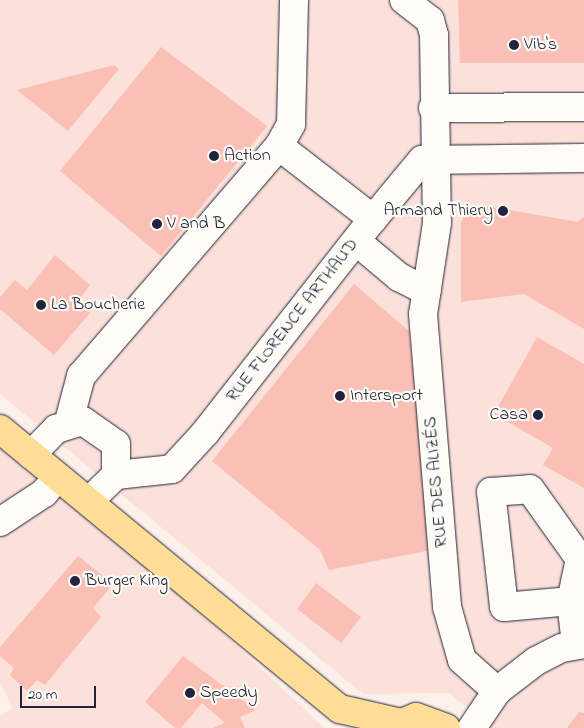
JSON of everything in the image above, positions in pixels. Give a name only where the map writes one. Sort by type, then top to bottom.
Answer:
[{"type":"main road","points":[[0,429],[344,718],[393,725],[416,717],[440,724]]},
{"type":"street","points":[[68,425],[81,376],[279,146],[291,124],[294,0]]},
{"type":"street","name":"RUE DES ALIZÉS","points":[[404,0],[430,20],[436,201],[423,314],[446,607],[462,660],[484,711]]},
{"type":"street","points":[[434,108],[584,107]]},
{"type":"street","points":[[279,146],[379,212],[436,201]]},
{"type":"street","points":[[435,160],[584,158]]},
{"type":"street","name":"RUE FLORENCE ARTHAUD","points":[[116,475],[172,469],[422,160],[435,160]]},
{"type":"street","points":[[356,241],[399,277],[427,291]]},
{"type":"street","points":[[31,455],[56,429],[83,421],[116,444],[116,475],[89,502]]},
{"type":"street","points":[[0,522],[44,493],[58,477]]},
{"type":"street","points":[[440,724],[484,711],[536,661],[580,645],[571,601],[580,559],[530,489],[491,492],[504,607],[571,601]]},
{"type":"shaded area","points":[[0,0],[584,0],[584,728],[492,728],[449,693],[363,694],[0,394]]},
{"type":"shaded area","points":[[0,429],[58,477],[324,728],[0,728],[0,716],[13,708],[0,683]]},
{"type":"building","points":[[458,0],[584,0],[584,63],[460,63]]},
{"type":"building","points":[[161,47],[267,126],[161,256],[60,171]]},
{"type":"building","points":[[114,65],[119,69],[68,131],[17,90]]},
{"type":"building","points":[[487,206],[577,222],[584,217],[584,329],[524,294],[461,302],[461,222],[465,214]]},
{"type":"building","name":"La Boucherie","points":[[55,255],[90,285],[78,301],[91,312],[54,355],[0,309],[0,297],[15,280],[27,290]]},
{"type":"building","name":"Intersport","points":[[354,284],[409,331],[431,550],[329,570],[320,550],[212,461]]},
{"type":"building","points":[[537,337],[584,364],[584,488],[543,465],[553,448],[494,414]]},
{"type":"building","points":[[78,556],[113,584],[93,608],[101,617],[45,685],[37,680],[27,691],[10,675],[14,668],[0,656],[0,647]]},
{"type":"building","points":[[316,583],[361,617],[341,643],[297,609]]},
{"type":"building","name":"Speedy","points":[[183,656],[256,710],[240,717],[245,728],[213,728],[225,723],[202,703],[181,728],[175,728],[145,702]]},
{"type":"building","points":[[579,712],[584,713],[584,728],[567,728]]},
{"type":"place","name":"Vib's","points":[[514,45]]},
{"type":"place","name":"Action","points":[[214,156]]},
{"type":"place","name":"Armand Thiery","points":[[503,211]]},
{"type":"place","name":"V and B","points":[[157,224]]},
{"type":"place","name":"La Boucherie","points":[[41,305]]},
{"type":"place","name":"Intersport","points":[[340,396]]},
{"type":"place","name":"Casa","points":[[538,415]]},
{"type":"place","name":"Burger King","points":[[75,581]]},
{"type":"place","name":"Speedy","points":[[190,693]]}]
